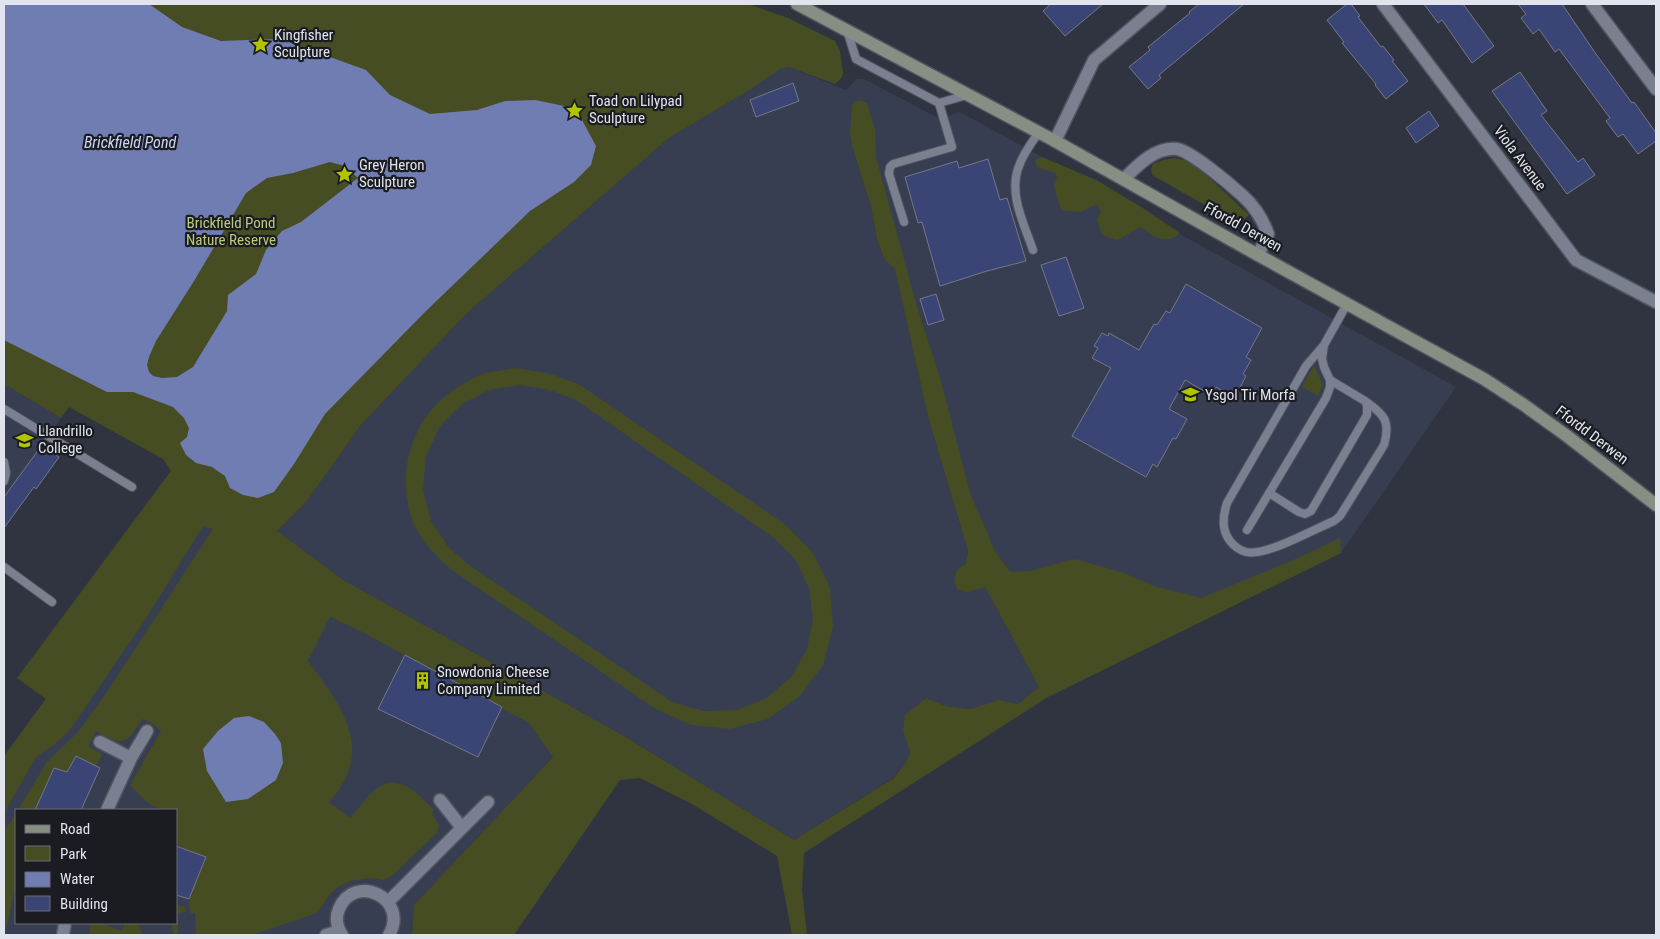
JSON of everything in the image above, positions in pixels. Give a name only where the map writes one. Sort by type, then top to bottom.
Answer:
[{"type":"street","name":"Ffordd Derwen","points":[[797,4],[1055,140],[1484,379],[1516,399],[1655,500]]},
{"type":"street","points":[[1055,140],[1094,60],[1160,4]]},
{"type":"street","name":"Viola Avenue","points":[[1383,4],[1576,260],[1656,302]]},
{"type":"street","points":[[1592,4],[1656,89]]},
{"type":"street","points":[[1124,179],[1150,156],[1176,149],[1189,153],[1244,196],[1263,222],[1268,234],[1258,254]]},
{"type":"street","points":[[107,809],[131,758],[148,731]]},
{"type":"street","points":[[100,742],[131,758]]},
{"type":"street","points":[[440,800],[462,828]]},
{"type":"street","points":[[388,902],[488,802]]},
{"type":"street","points":[[326,935],[340,933],[337,913],[341,904],[354,893],[364,891],[373,892],[388,902],[394,920],[389,935]]},
{"type":"lane","points":[[846,29],[856,59],[939,103],[969,94]]},
{"type":"lane","points":[[904,222],[890,174],[890,167],[892,164],[952,147],[939,103]]},
{"type":"lane","points":[[1033,250],[1016,200],[1015,182],[1019,166],[1039,132]]},
{"type":"lane","points":[[1330,380],[1365,401],[1383,415],[1387,434],[1384,445],[1340,516],[1334,521],[1265,551],[1247,552],[1237,548],[1229,539],[1222,521],[1227,503],[1306,366],[1324,344],[1347,304]]},
{"type":"lane","points":[[1247,530],[1326,398],[1330,387],[1330,380],[1322,359],[1324,344]]},
{"type":"lane","points":[[1269,493],[1299,512],[1305,514],[1311,511],[1367,415],[1368,410],[1365,401]]},
{"type":"lane","points":[[4,409],[132,487]]},
{"type":"lane","points":[[4,462],[6,472],[4,481]]},
{"type":"lane","points":[[4,566],[52,602]]},
{"type":"shaded area","points":[[789,67],[846,90],[857,79],[864,79],[940,119],[960,112],[1042,157],[1098,181],[1141,207],[1180,234],[1456,387],[1341,553],[1164,637],[987,581],[874,161],[850,134],[871,207],[877,239],[886,261],[895,269],[928,417],[968,551],[966,563],[957,570],[985,587],[1039,687],[1018,704],[999,700],[970,709],[946,706],[925,698],[903,731],[910,752],[907,761],[893,778],[794,840],[624,736],[345,581],[277,531],[307,501],[361,425],[467,313],[669,138],[751,89],[780,68]]},
{"type":"shaded area","name":"Llandrillo College","points":[[4,384],[61,418],[4,497]]},
{"type":"shaded area","points":[[167,479],[330,617],[364,633],[530,723],[553,757],[414,905],[412,935],[4,935],[4,756],[46,699],[17,678]]},
{"type":"green space","name":"Brickfield Pond Nature Reserve","points":[[4,4],[748,4],[788,18],[835,41],[840,51],[842,77],[835,84],[789,67],[780,69],[751,89],[669,138],[467,313],[361,425],[307,501],[277,531],[345,581],[624,736],[794,840],[894,778],[907,761],[910,752],[903,731],[905,715],[926,698],[946,706],[970,709],[999,700],[1018,704],[1039,687],[985,587],[968,592],[957,589],[954,580],[957,570],[966,563],[968,551],[928,417],[895,269],[886,261],[877,239],[871,207],[852,146],[850,134],[852,105],[859,100],[867,103],[875,129],[876,157],[918,310],[941,381],[970,493],[995,551],[1010,572],[1029,571],[1075,559],[1124,573],[1154,586],[1201,598],[1298,558],[1340,538],[1341,553],[1048,697],[804,853],[802,890],[807,935],[792,935],[777,856],[692,804],[640,778],[620,780],[514,935],[412,935],[414,905],[553,757],[529,723],[364,633],[330,617],[308,661],[342,712],[349,729],[352,747],[350,765],[343,783],[329,802],[350,818],[374,791],[383,785],[399,784],[414,791],[434,810],[432,814],[439,825],[437,833],[394,874],[384,880],[369,878],[351,881],[339,886],[330,894],[318,912],[252,935],[196,935],[195,913],[190,913],[189,899],[206,857],[182,848],[178,844],[178,809],[155,807],[130,785],[161,731],[150,722],[142,719],[132,735],[123,741],[112,739],[96,731],[88,746],[102,754],[96,766],[76,756],[67,772],[54,768],[35,809],[19,809],[47,762],[79,731],[107,692],[213,529],[203,526],[145,620],[69,731],[55,744],[36,757],[4,813],[4,756],[46,699],[17,678],[171,471],[163,459],[69,407],[61,418],[4,384]]},
{"type":"green space","points":[[1042,157],[1098,181],[1180,233],[1170,239],[1165,239],[1155,236],[1140,227],[1118,240],[1109,238],[1101,232],[1097,220],[1101,211],[1097,204],[1080,212],[1061,210],[1054,186],[1057,177],[1055,173],[1037,167],[1035,160]]},
{"type":"green space","points":[[1175,158],[1188,161],[1200,169],[1249,215],[1238,224],[1152,175],[1151,169],[1153,164]]},
{"type":"green space","points":[[1314,365],[1323,385],[1318,396],[1302,387]]},
{"type":"green space","points":[[516,368],[551,374],[580,385],[786,525],[813,553],[830,588],[833,627],[823,665],[800,696],[768,719],[730,729],[691,725],[656,709],[452,570],[428,546],[414,524],[407,496],[408,458],[414,439],[434,407],[448,394],[480,375]],"holes":[[[520,385],[550,390],[576,400],[774,538],[796,560],[809,588],[813,619],[807,649],[792,676],[767,698],[737,710],[704,711],[672,702],[469,565],[449,548],[431,521],[423,489],[426,456],[440,426],[462,404],[489,390]]]},
{"type":"green space","points":[[15,815],[15,888],[5,935],[4,935],[4,832]]},
{"type":"green space","points":[[178,905],[185,907],[185,912],[178,913]]},
{"type":"green space","points":[[91,924],[103,924],[122,931],[125,924],[139,924],[142,935],[89,935]]},
{"type":"green space","points":[[171,924],[178,924],[178,935],[174,935]]},
{"type":"water","name":"Brickfield Pond","points":[[4,4],[149,4],[182,27],[221,41],[280,39],[366,70],[390,95],[430,114],[477,110],[505,101],[535,100],[564,106],[582,120],[596,146],[591,165],[574,182],[530,211],[425,312],[325,414],[274,492],[258,498],[243,495],[230,488],[225,476],[212,467],[196,463],[186,455],[180,443],[187,437],[189,428],[184,418],[173,407],[133,392],[107,392],[4,340]],"holes":[[[330,162],[345,166],[358,178],[301,222],[282,231],[266,250],[256,274],[228,295],[227,311],[193,367],[177,377],[162,378],[153,376],[149,372],[147,365],[156,341],[246,193],[267,178],[293,173]]]},
{"type":"water","points":[[249,716],[264,722],[275,734],[281,743],[283,763],[276,780],[248,799],[226,802],[207,771],[203,749],[218,731],[234,718]]},
{"type":"building","points":[[1051,4],[1103,4],[1065,36],[1043,11]]},
{"type":"building","points":[[1199,4],[1244,4],[1159,75],[1161,78],[1148,89],[1129,67],[1150,50],[1148,47]]},
{"type":"building","points":[[1347,4],[1351,4],[1360,16],[1358,17],[1381,47],[1383,46],[1394,60],[1392,61],[1408,81],[1386,99],[1342,43],[1344,42],[1327,20]]},
{"type":"building","points":[[1424,4],[1463,4],[1494,46],[1472,63],[1442,20],[1438,23]]},
{"type":"building","points":[[1518,4],[1562,4],[1596,54],[1656,133],[1656,141],[1638,154],[1623,134],[1618,137],[1606,121],[1610,118],[1559,49],[1555,52],[1539,29],[1533,34],[1521,18],[1526,14]]},
{"type":"building","points":[[1520,72],[1547,111],[1541,115],[1578,162],[1583,158],[1595,175],[1567,194],[1492,91]]},
{"type":"building","points":[[793,83],[799,101],[756,117],[750,100]]},
{"type":"building","points":[[1429,111],[1439,126],[1416,143],[1406,128]]},
{"type":"building","points":[[988,159],[1000,200],[1007,198],[1026,261],[940,286],[922,222],[918,223],[905,177],[957,161],[959,168]]},
{"type":"building","points":[[1066,257],[1084,308],[1059,316],[1041,265]]},
{"type":"building","points":[[1186,284],[1262,328],[1246,357],[1251,360],[1243,374],[1246,376],[1237,393],[1233,390],[1230,395],[1216,387],[1211,395],[1185,380],[1169,409],[1187,419],[1176,439],[1173,438],[1157,467],[1153,464],[1146,477],[1072,436],[1111,368],[1092,358],[1098,348],[1094,346],[1102,333],[1108,336],[1109,333],[1139,350],[1154,324],[1157,325],[1166,311],[1170,313]]},
{"type":"building","points":[[936,294],[944,320],[928,325],[920,299]]},
{"type":"building","points":[[42,445],[59,457],[4,528],[4,497]]},
{"type":"building","name":"Snowdonia Cheese Company Limited","points":[[405,655],[502,707],[478,757],[378,709]]},
{"type":"building","points":[[76,756],[100,768],[81,809],[35,809],[54,768],[67,772]]},
{"type":"building","points":[[178,847],[206,857],[189,899],[178,896]]},
{"type":"place","name":"Kingfisher Sculpture","points":[[260,44]]},
{"type":"place","name":"Toad on Lilypad Sculpture","points":[[575,110]]},
{"type":"place","name":"Grey Heron Sculpture","points":[[345,174]]},
{"type":"place","name":"Ysgol Tir Morfa","points":[[1191,395]]},
{"type":"place","name":"Llandrillo College","points":[[24,440]]},
{"type":"place","name":"Snowdonia Cheese Company Limited","points":[[423,681]]}]
